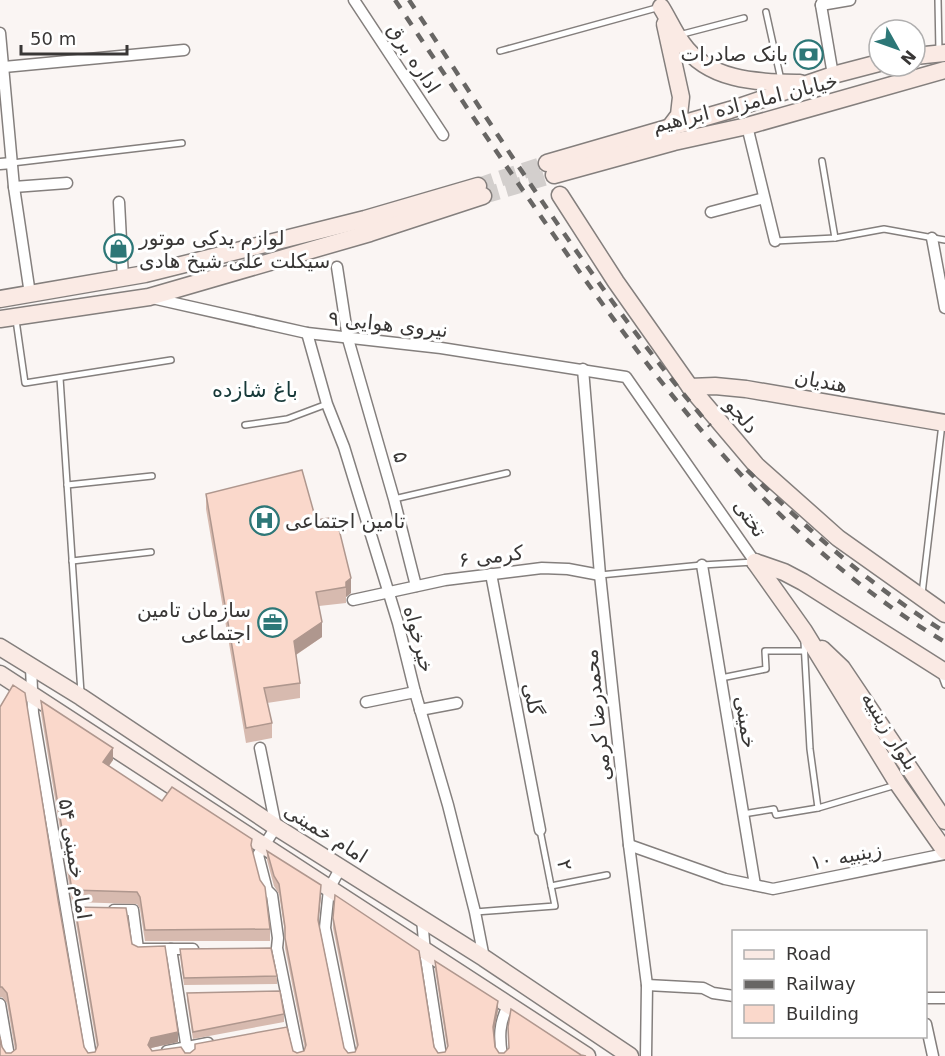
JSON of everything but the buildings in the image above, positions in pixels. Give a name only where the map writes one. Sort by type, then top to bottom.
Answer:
[{"type":"main road","points":[[660,3],[682,44],[702,64],[722,74],[742,80],[815,83]]},
{"type":"main road","points":[[660,3],[681,97],[679,115],[670,127]]},
{"type":"main road","points":[[927,55],[942,53]]},
{"type":"main road","name":"خیابان امامزاده ابراهیم","points":[[867,66],[670,127],[550,169],[747,126],[874,92],[945,70]]},
{"type":"main road","points":[[856,69],[870,69],[876,73],[880,83],[874,92]]},
{"type":"main road","points":[[0,299],[145,274],[481,191],[370,233],[148,297],[8,318]]},
{"type":"main road","name":"دلجو","points":[[560,195],[616,282],[690,387],[756,465],[838,538],[945,614]]},
{"type":"main road","name":"هندیان","points":[[690,387],[716,386],[746,389],[944,423]]},
{"type":"main road","name":"بلوار زینبیه","points":[[755,562],[804,631],[898,784],[945,852]]},
{"type":"main road","name":"تختی","points":[[755,562],[784,572],[803,582],[943,675]]},
{"type":"main road","name":"بلوار زینبیه","points":[[804,631],[842,668],[945,820]]},
{"type":"main road","name":"امام خمینی","points":[[0,647],[81,697],[276,827],[484,958],[630,1056]]},
{"type":"main road","points":[[0,674],[508,1006],[571,1051],[587,1056]]},
{"type":"street","name":"اداره برق","points":[[354,0],[442,135]]},
{"type":"street","points":[[833,75],[822,3],[850,0]]},
{"type":"street","points":[[0,33],[14,187],[30,294]]},
{"type":"street","points":[[2,60],[184,50]]},
{"type":"street","points":[[747,126],[775,241]]},
{"type":"street","points":[[0,164],[12,163]]},
{"type":"street","points":[[14,187],[67,183]]},
{"type":"street","points":[[711,212],[764,198]]},
{"type":"street","points":[[119,202],[123,278]]},
{"type":"street","points":[[932,238],[945,308]]},
{"type":"street","points":[[338,267],[348,339]]},
{"type":"street","name":"نیروی هوایی ۹","points":[[148,297],[307,333],[441,348],[626,377]]},
{"type":"street","name":"خیرخواه","points":[[307,333],[327,404],[344,447],[398,623],[415,692],[448,805],[484,958]]},
{"type":"street","name":"۵","points":[[348,339],[394,499],[416,586]]},
{"type":"street","name":"محمدرضا کرمی","points":[[583,369],[600,575],[628,845],[647,985],[646,1056]]},
{"type":"street","name":"تختی","points":[[626,377],[755,562]]},
{"type":"street","name":"خمینی","points":[[702,565],[755,885]]},
{"type":"street","name":"کرمی ۶","points":[[353,600],[416,586],[542,568],[568,569],[600,575]]},
{"type":"street","name":"گلی","points":[[491,574],[540,830]]},
{"type":"street","name":"امام خمینی ۵۴","points":[[31,667],[33,713],[91,1056]]},
{"type":"street","points":[[366,702],[415,692]]},
{"type":"street","points":[[420,710],[457,703]]},
{"type":"street","points":[[260,748],[276,827],[258,855],[267,890],[273,895],[278,938],[271,948],[286,991],[289,1029],[299,1056]]},
{"type":"street","name":"زینبیه ۱۰","points":[[628,845],[725,879],[773,889],[945,852]]},
{"type":"street","points":[[341,867],[329,889],[325,928],[351,1056]]},
{"type":"street","points":[[65,909],[82,910]]},
{"type":"street","points":[[102,910],[133,910],[138,949],[206,949]]},
{"type":"street","points":[[422,919],[441,1056]]},
{"type":"street","points":[[171,949],[187,1051]]},
{"type":"street","points":[[647,985],[703,988],[713,993],[732,996]]},
{"type":"street","points":[[274,991],[286,991]]},
{"type":"street","points":[[178,993],[190,993]]},
{"type":"street","points":[[927,998],[945,998]]},
{"type":"street","points":[[0,1004],[3,1038],[9,1056]]},
{"type":"street","points":[[502,1056],[498,1037],[503,1015],[508,1006]]},
{"type":"street","points":[[927,1029],[933,1056]]},
{"type":"street","points":[[155,1054],[187,1051],[219,1041]]},
{"type":"lane","points":[[938,0],[942,53]]},
{"type":"lane","points":[[500,51],[660,3]]},
{"type":"lane","points":[[766,12],[781,82]]},
{"type":"lane","points":[[677,35],[744,18]]},
{"type":"lane","points":[[12,163],[183,143]]},
{"type":"lane","points":[[822,161],[835,238]]},
{"type":"lane","points":[[775,241],[835,238],[884,229],[945,240]]},
{"type":"lane","points":[[8,318],[25,383],[171,360]]},
{"type":"lane","points":[[60,378],[81,697]]},
{"type":"lane","points":[[245,425],[287,419],[327,404]]},
{"type":"lane","points":[[921,598],[944,423]]},
{"type":"lane","points":[[394,499],[507,473]]},
{"type":"lane","points":[[67,485],[152,476]]},
{"type":"lane","points":[[72,561],[151,552]]},
{"type":"lane","points":[[600,575],[755,562]]},
{"type":"lane","points":[[804,631],[810,749],[818,808]]},
{"type":"lane","points":[[721,678],[766,669],[765,651],[804,651]]},
{"type":"lane","points":[[743,814],[774,809],[776,815],[818,808],[898,784]]},
{"type":"lane","name":"۲","points":[[475,912],[555,906],[540,830]]},
{"type":"lane","points":[[551,886],[607,874]]},
{"type":"tunnel","points":[[478,186],[547,163]]},
{"type":"tunnel","points":[[483,196],[554,175]]},
{"type":"railway","points":[[395,0],[598,298],[684,410],[730,463],[779,513],[831,560],[886,603],[945,642]]},
{"type":"railway","points":[[409,0],[590,271],[710,426]]},
{"type":"railway","points":[[747,470],[793,514],[866,577],[945,632]]},
{"type":"place","name":"بانک صادرات","points":[[809,54]]},
{"type":"place","name":"لوازم یدکی موتور سیکلت علی شیخ هادی","points":[[118,249]]},
{"type":"place","name":"تامین اجتماعی","points":[[264,521]]},
{"type":"place","name":"سازمان تامین اجتماعی","points":[[272,622]]},
{"type":"district","name":"باغ شازده","points":[[255,390]]}]
